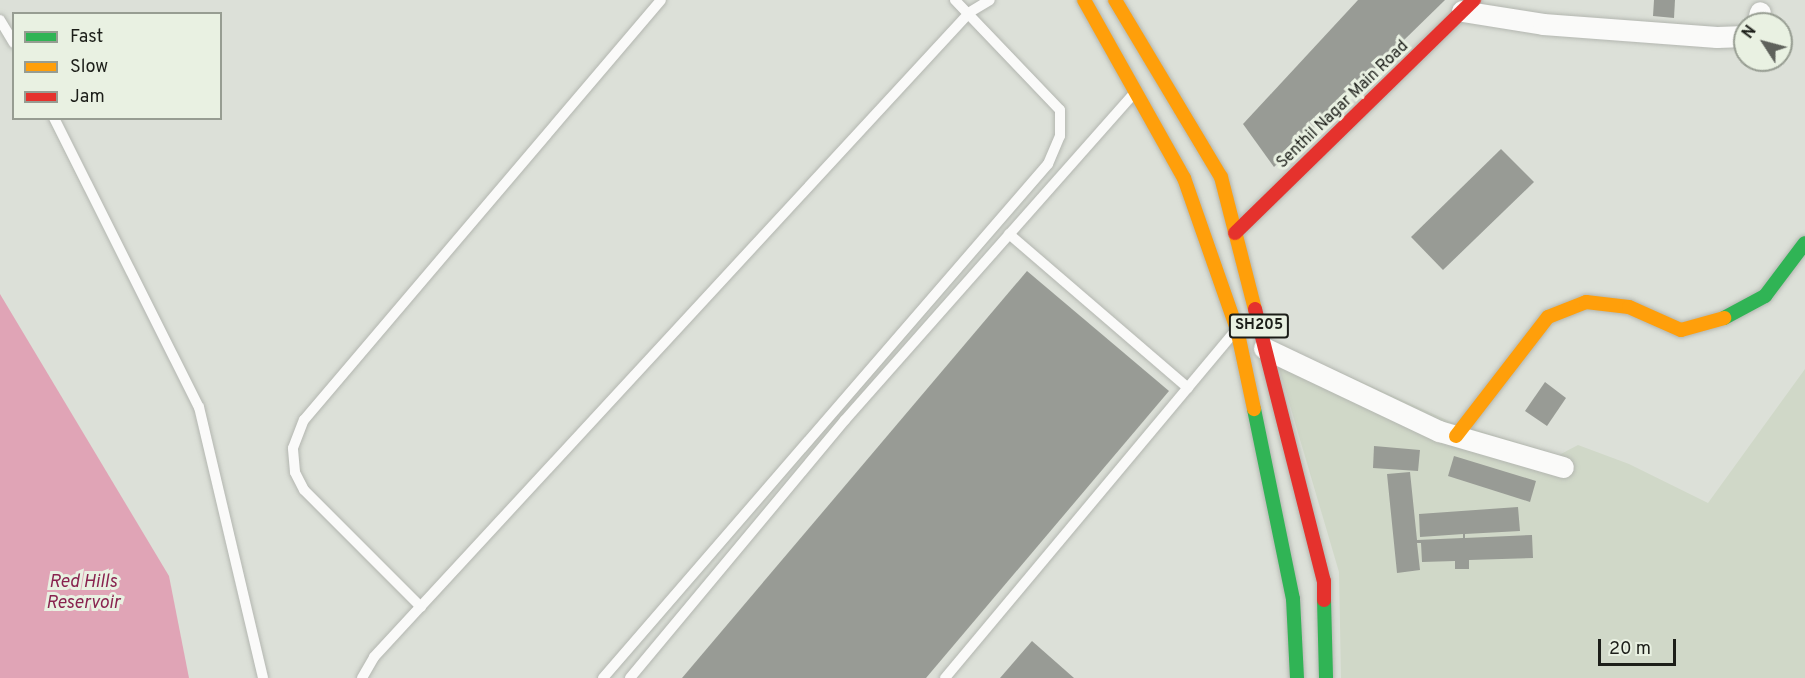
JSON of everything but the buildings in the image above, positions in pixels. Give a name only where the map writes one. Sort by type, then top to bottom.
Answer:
[{"type":"main road","points":[[1084,0],[1137,89],[1184,178],[1237,329],[1293,599],[1297,678]]},
{"type":"main road","name":"SH205","points":[[1115,0],[1213,160],[1221,177],[1324,581],[1326,678]]},
{"type":"main road","name":"Senthil Nagar Main Road","points":[[1234,233],[1468,6]]},
{"type":"main road","points":[[1456,436],[1548,317],[1586,302],[1629,307],[1681,330],[1713,324],[1765,296],[1805,243]]},
{"type":"street","points":[[1468,6],[1543,24],[1717,38],[1733,37]]},
{"type":"street","points":[[1264,348],[1456,436],[1563,467]]},
{"type":"lane","points":[[421,607],[304,490],[295,472],[293,448],[304,420],[660,0]]},
{"type":"lane","points":[[603,678],[1048,164],[1060,136],[1059,110],[969,12],[955,0]]},
{"type":"lane","points":[[362,678],[374,657],[969,12],[990,0]]},
{"type":"lane","points":[[0,20],[12,40]]},
{"type":"lane","points":[[630,678],[844,420],[1137,89]]},
{"type":"lane","points":[[55,120],[199,407],[263,678]]},
{"type":"lane","points":[[1009,234],[1188,388]]},
{"type":"lane","points":[[945,678],[1237,329]]},
{"type":"shaded area","points":[[1271,341],[1451,422],[1559,455],[1578,445],[1629,464],[1708,503],[1805,369],[1805,678],[1341,678],[1339,572]]},
{"type":"water","name":"Red Hills Reservoir","points":[[0,294],[169,576],[189,678],[0,678]]},
{"type":"traffic: fast","points":[[1724,318],[1765,296],[1805,243]]},
{"type":"traffic: fast","points":[[1254,409],[1293,599],[1297,678]]},
{"type":"traffic: fast","points":[[1324,600],[1326,678]]},
{"type":"traffic: slow","points":[[1084,0],[1184,178],[1237,329],[1254,409]]},
{"type":"traffic: slow","points":[[1115,0],[1221,177],[1255,309]]},
{"type":"traffic: slow","points":[[1456,436],[1548,317],[1586,302],[1629,307],[1681,330],[1724,318]]},
{"type":"traffic: jam","points":[[1235,233],[1474,0]]},
{"type":"traffic: jam","points":[[1255,309],[1324,581],[1324,600]]}]
